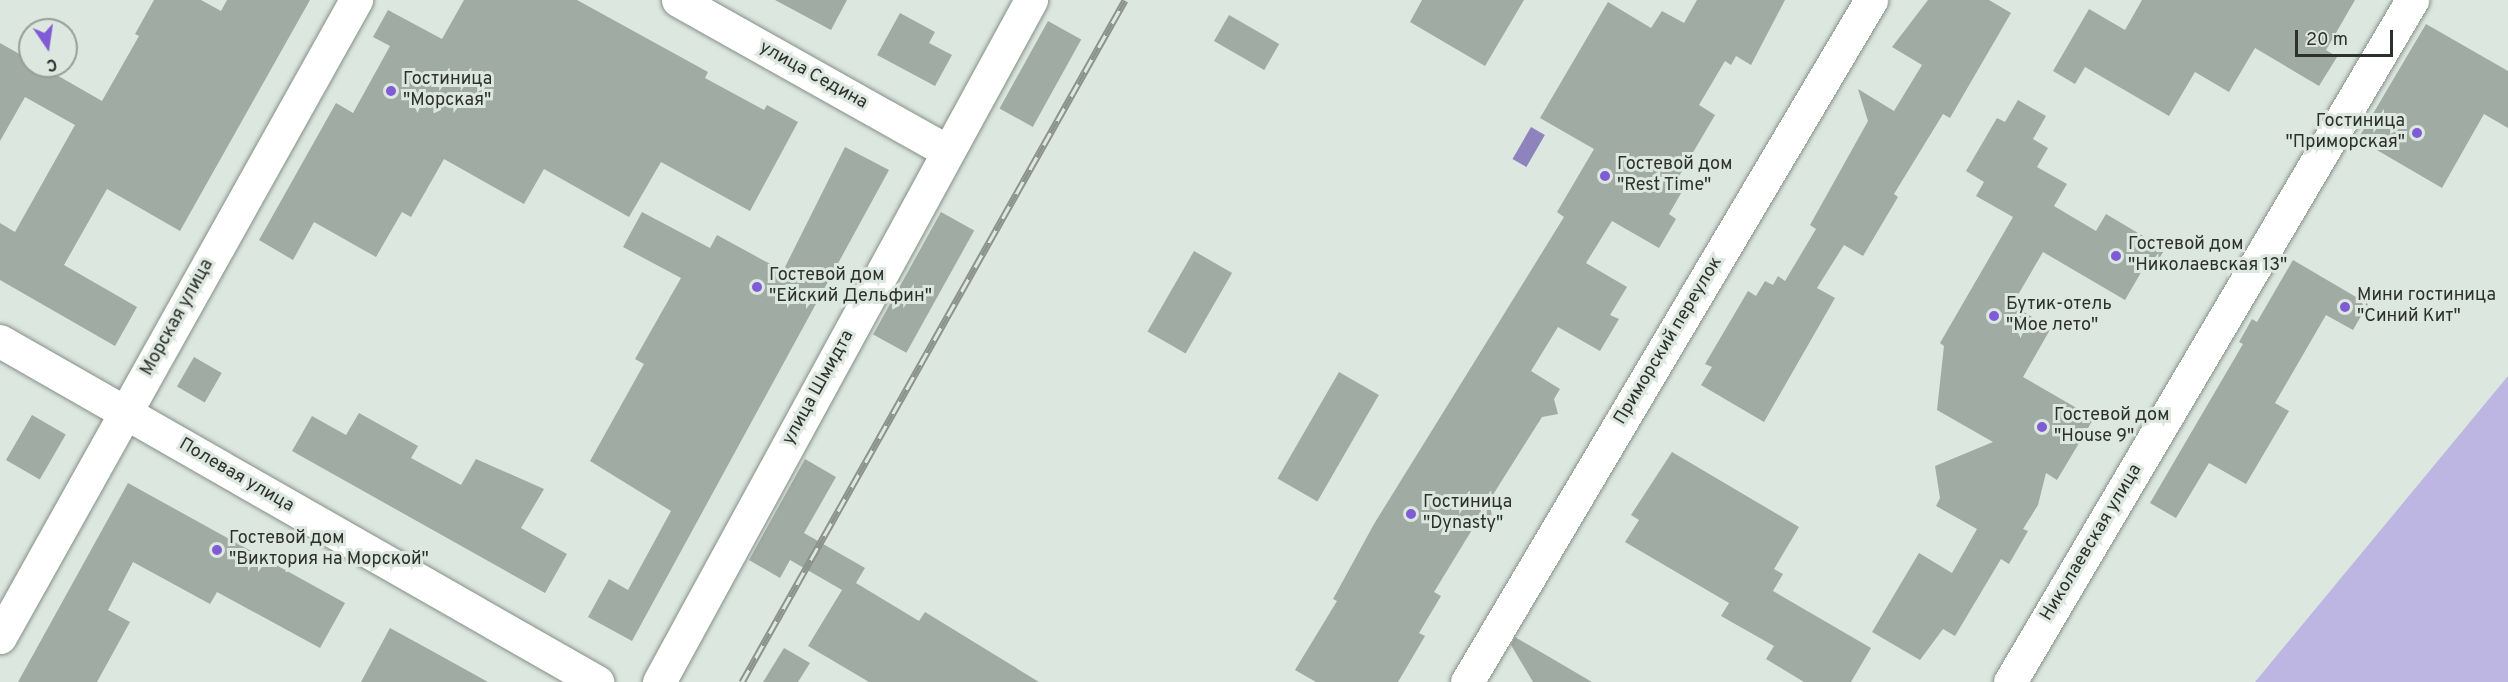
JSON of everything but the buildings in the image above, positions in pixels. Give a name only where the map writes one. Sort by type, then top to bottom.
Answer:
[{"type":"street","name":"Морская улица","points":[[0,637],[356,0]]},
{"type":"street","name":"улица Седина","points":[[678,0],[947,151]]},
{"type":"street","name":"улица Шмидта","points":[[659,682],[1031,0]]},
{"type":"street","name":"Приморский переулок","points":[[1467,682],[1871,0]]},
{"type":"street","name":"Николаевская улица","points":[[2010,682],[2412,0]]},
{"type":"street","name":"Полевая улица","points":[[0,341],[597,682]]},
{"type":"shaded area","points":[[1531,127],[1545,135],[1526,167],[1512,159]]},
{"type":"shaded area","points":[[2508,376],[2508,682],[2255,682]]},
{"type":"railway","points":[[742,682],[1125,0]]},
{"type":"place","name":"Гостиница \"Морская\"","points":[[391,91]]},
{"type":"place","name":"Гостиница \"Приморская\"","points":[[2417,133]]},
{"type":"place","name":"Гостевой дом \"Rest Time\"","points":[[1605,176]]},
{"type":"place","name":"Гостевой дом \"Николаевская 13\"","points":[[2116,256]]},
{"type":"place","name":"Гостевой дом \"Ейский Дельфин\"","points":[[757,287]]},
{"type":"place","name":"Мини гостиница \"Синий Кит\"","points":[[2345,307]]},
{"type":"place","name":"Бутик-отель \"Мое лето\"","points":[[1994,316]]},
{"type":"place","name":"Гостевой дом \"House 9\"","points":[[2042,427]]},
{"type":"place","name":"Гостиница \"Dynasty\"","points":[[1411,514]]},
{"type":"place","name":"Гостевой дом \"Виктория на Морской\"","points":[[217,550]]}]
